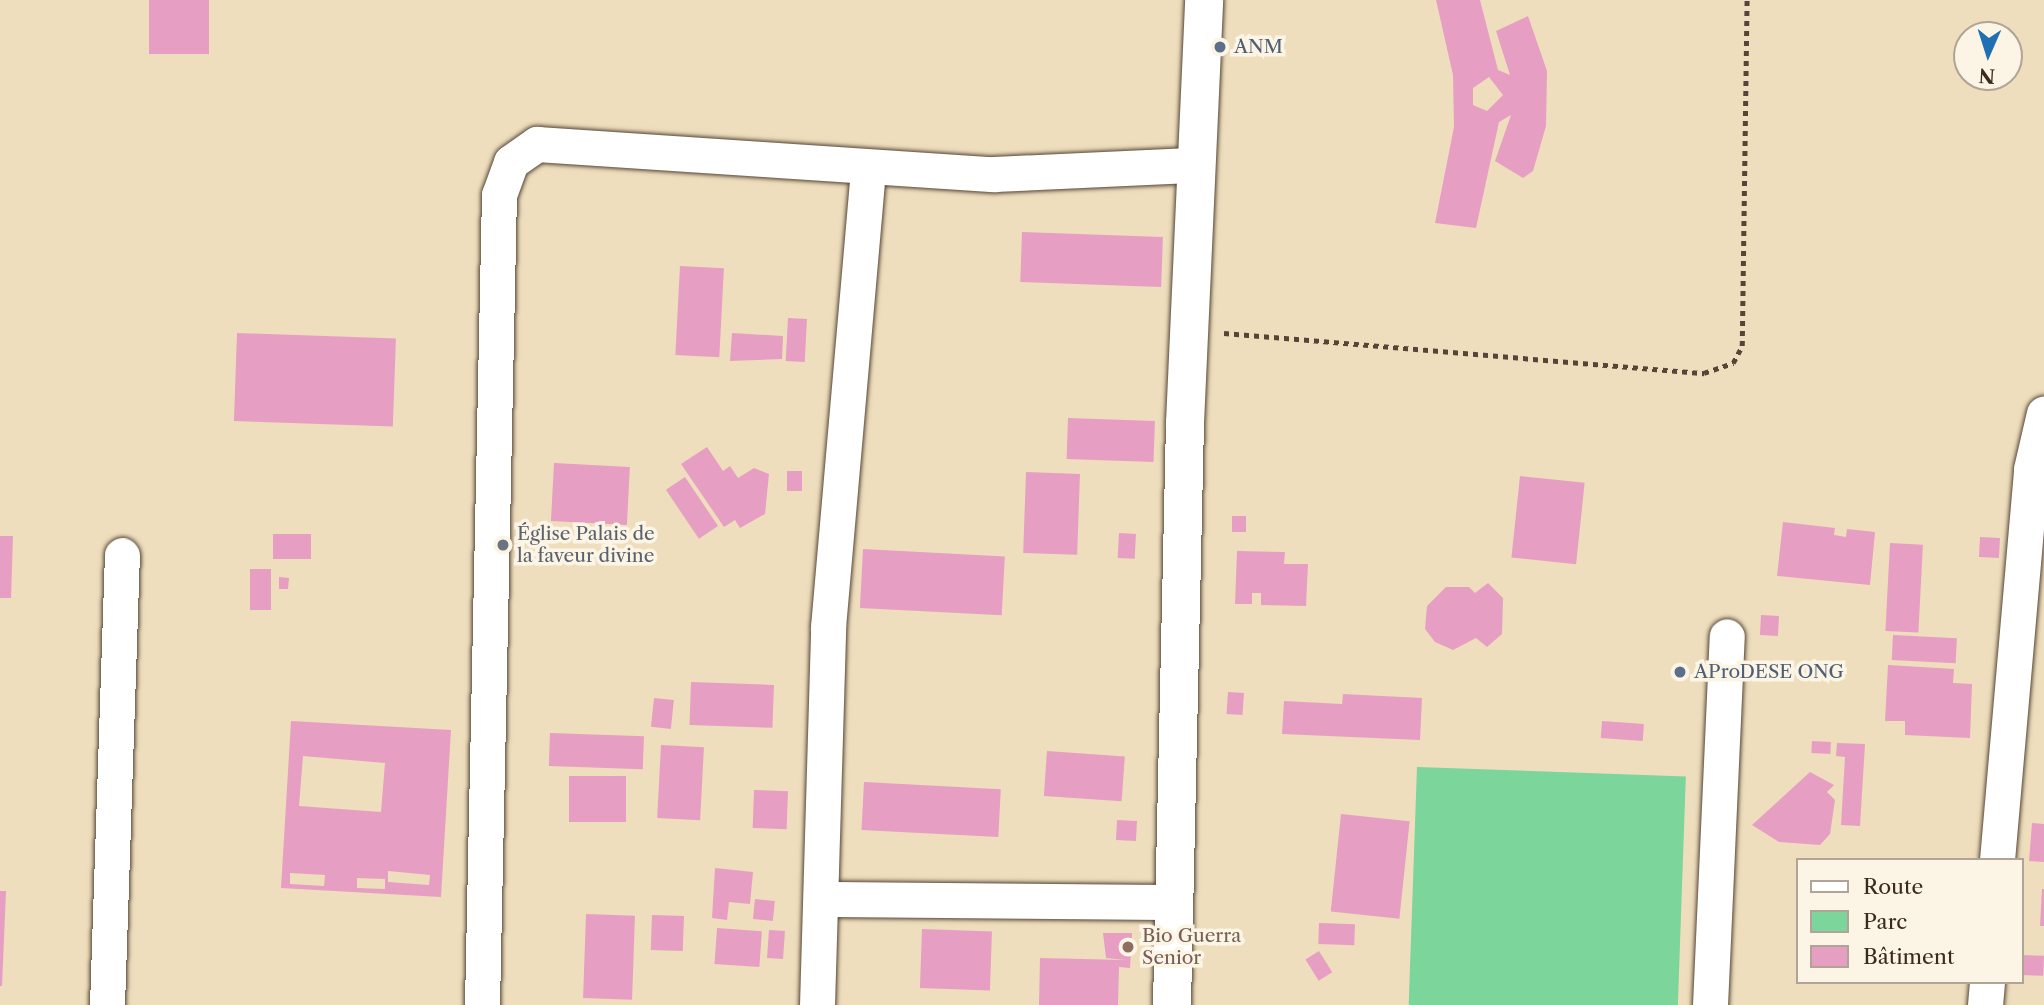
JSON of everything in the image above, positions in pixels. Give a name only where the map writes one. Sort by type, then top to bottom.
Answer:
[{"type":"street","points":[[1172,1005],[1189,331],[1204,0]]},
{"type":"street","points":[[482,1005],[499,195],[511,162],[537,144],[868,169],[994,174],[1196,165]]},
{"type":"street","points":[[817,1005],[828,627],[868,169]]},
{"type":"street","points":[[1997,858],[2032,469],[2044,413]]},
{"type":"street","points":[[107,1005],[122,555]]},
{"type":"street","points":[[1710,1005],[1727,636]]},
{"type":"street","points":[[822,899],[1174,902]]},
{"type":"street","points":[[1985,1005],[1987,984]]},
{"type":"path","points":[[1189,331],[1704,373],[1733,363],[1742,346],[1746,0]]},
{"type":"green space","points":[[1417,767],[1686,776],[1678,1005],[1409,1005]]},
{"type":"building","points":[[149,0],[209,0],[209,54],[149,54]]},
{"type":"building","points":[[1436,0],[1480,0],[1498,70],[1510,75],[1496,31],[1528,16],[1547,71],[1546,126],[1533,171],[1523,178],[1495,161],[1511,115],[1499,122],[1476,228],[1435,223],[1454,127],[1453,75]],"holes":[[[1489,77],[1503,95],[1487,111],[1473,105],[1473,88]]]},
{"type":"building","points":[[1022,232],[1163,237],[1161,287],[1020,282]]},
{"type":"building","points":[[680,266],[724,268],[719,357],[675,355]]},
{"type":"building","points":[[788,318],[807,319],[805,362],[786,361]]},
{"type":"building","points":[[237,333],[396,339],[393,426],[234,421]]},
{"type":"building","points":[[732,333],[783,336],[782,359],[730,361]]},
{"type":"building","points":[[1068,418],[1155,421],[1154,462],[1067,459]]},
{"type":"building","points":[[707,447],[723,471],[730,466],[738,478],[754,468],[769,474],[765,514],[740,528],[735,520],[724,527],[681,464]]},
{"type":"building","points":[[554,463],[630,467],[627,525],[551,521]]},
{"type":"building","points":[[787,471],[802,471],[802,491],[787,491]]},
{"type":"building","points":[[1026,472],[1080,474],[1077,555],[1023,553]]},
{"type":"building","points":[[1520,476],[1585,483],[1576,564],[1511,558]]},
{"type":"building","points":[[685,477],[718,526],[699,539],[666,490]]},
{"type":"building","points":[[1232,516],[1246,516],[1246,532],[1232,532]]},
{"type":"building","points":[[1783,522],[1835,528],[1834,535],[1846,537],[1847,529],[1875,532],[1870,585],[1777,576]]},
{"type":"building","points":[[1119,533],[1136,534],[1135,559],[1118,558]]},
{"type":"building","points":[[273,534],[311,534],[311,559],[273,559]]},
{"type":"building","points":[[0,536],[13,536],[11,598],[0,598]]},
{"type":"building","points":[[1980,537],[2000,538],[1999,558],[1979,557]]},
{"type":"building","points":[[1890,543],[1923,545],[1918,633],[1885,631]]},
{"type":"building","points":[[863,549],[1005,556],[1002,615],[860,608]]},
{"type":"building","points":[[1237,551],[1285,552],[1284,564],[1308,564],[1306,606],[1261,605],[1261,593],[1252,593],[1252,604],[1235,604]]},
{"type":"building","points":[[250,569],[271,569],[271,610],[250,610]]},
{"type":"building","points":[[279,577],[289,578],[288,589],[279,589]]},
{"type":"building","points":[[1488,583],[1503,598],[1502,634],[1487,647],[1476,638],[1453,650],[1435,642],[1425,629],[1427,606],[1446,587],[1469,587],[1475,593]]},
{"type":"building","points":[[1761,615],[1779,616],[1778,636],[1760,635]]},
{"type":"building","points":[[1893,635],[1957,638],[1956,663],[1892,660]]},
{"type":"building","points":[[1888,665],[1954,669],[1953,683],[1972,684],[1970,738],[1905,735],[1905,721],[1885,721]]},
{"type":"building","points":[[691,682],[774,685],[772,728],[689,725]]},
{"type":"building","points":[[1228,692],[1244,693],[1242,715],[1226,714]]},
{"type":"building","points":[[1343,694],[1422,698],[1420,740],[1282,734],[1284,701],[1342,704]]},
{"type":"building","points":[[654,698],[674,700],[671,729],[651,727]]},
{"type":"building","points":[[291,721],[451,730],[441,897],[281,888]],"holes":[[[303,756],[385,763],[381,812],[299,806]],[[388,871],[430,875],[429,885],[388,882]],[[290,873],[325,875],[324,886],[290,884]],[[357,878],[385,879],[385,889],[357,888]]]},
{"type":"building","points":[[1602,721],[1644,724],[1643,741],[1601,738]]},
{"type":"building","points":[[550,733],[644,736],[643,769],[549,766]]},
{"type":"building","points":[[1812,741],[1831,742],[1830,754],[1811,753]]},
{"type":"building","points":[[1837,743],[1865,744],[1860,826],[1841,825],[1845,757],[1836,756]]},
{"type":"building","points":[[661,745],[704,747],[700,820],[657,818]]},
{"type":"building","points":[[1047,751],[1125,756],[1122,801],[1044,796]]},
{"type":"building","points":[[1810,772],[1834,785],[1827,792],[1835,800],[1830,834],[1820,845],[1779,842],[1752,825]]},
{"type":"building","points":[[569,776],[626,776],[626,822],[569,822]]},
{"type":"building","points":[[864,782],[1001,789],[998,837],[861,830]]},
{"type":"building","points":[[754,790],[788,791],[787,829],[753,828]]},
{"type":"building","points":[[1341,814],[1410,821],[1399,919],[1331,911]]},
{"type":"building","points":[[1117,820],[1137,821],[1136,841],[1116,840]]},
{"type":"building","points":[[2032,823],[2044,824],[2044,862],[2029,861]]},
{"type":"building","points":[[715,868],[753,872],[750,904],[729,902],[727,920],[712,918]]},
{"type":"building","points":[[2042,889],[2044,926],[2040,926]]},
{"type":"building","points":[[0,891],[6,891],[2,986],[0,986]]},
{"type":"building","points":[[755,899],[775,901],[773,921],[753,919]]},
{"type":"building","points":[[586,914],[635,916],[632,1000],[583,998]]},
{"type":"building","points":[[652,915],[684,916],[683,951],[651,950]]},
{"type":"building","points":[[1319,923],[1355,924],[1354,945],[1318,944]]},
{"type":"building","points":[[717,928],[762,931],[759,967],[714,964]]},
{"type":"building","points":[[922,929],[992,931],[990,990],[920,988]]},
{"type":"building","points":[[769,930],[785,931],[783,959],[767,958]]},
{"type":"building","points":[[1103,933],[1132,933],[1130,968],[1119,967],[1118,1005],[1039,1005],[1040,958],[1126,960],[1106,958]]},
{"type":"building","points":[[1319,951],[1332,972],[1319,981],[1305,959]]},
{"type":"building","points":[[2023,955],[2044,956],[2043,976],[2023,975]]},
{"type":"place","name":"ANM","points":[[1220,47]]},
{"type":"place","name":"Église Palais de la faveur divine","points":[[503,545]]},
{"type":"place","name":"AProDESE ONG","points":[[1680,672]]},
{"type":"place","name":"Bio Guerra Senior","points":[[1128,947]]}]
